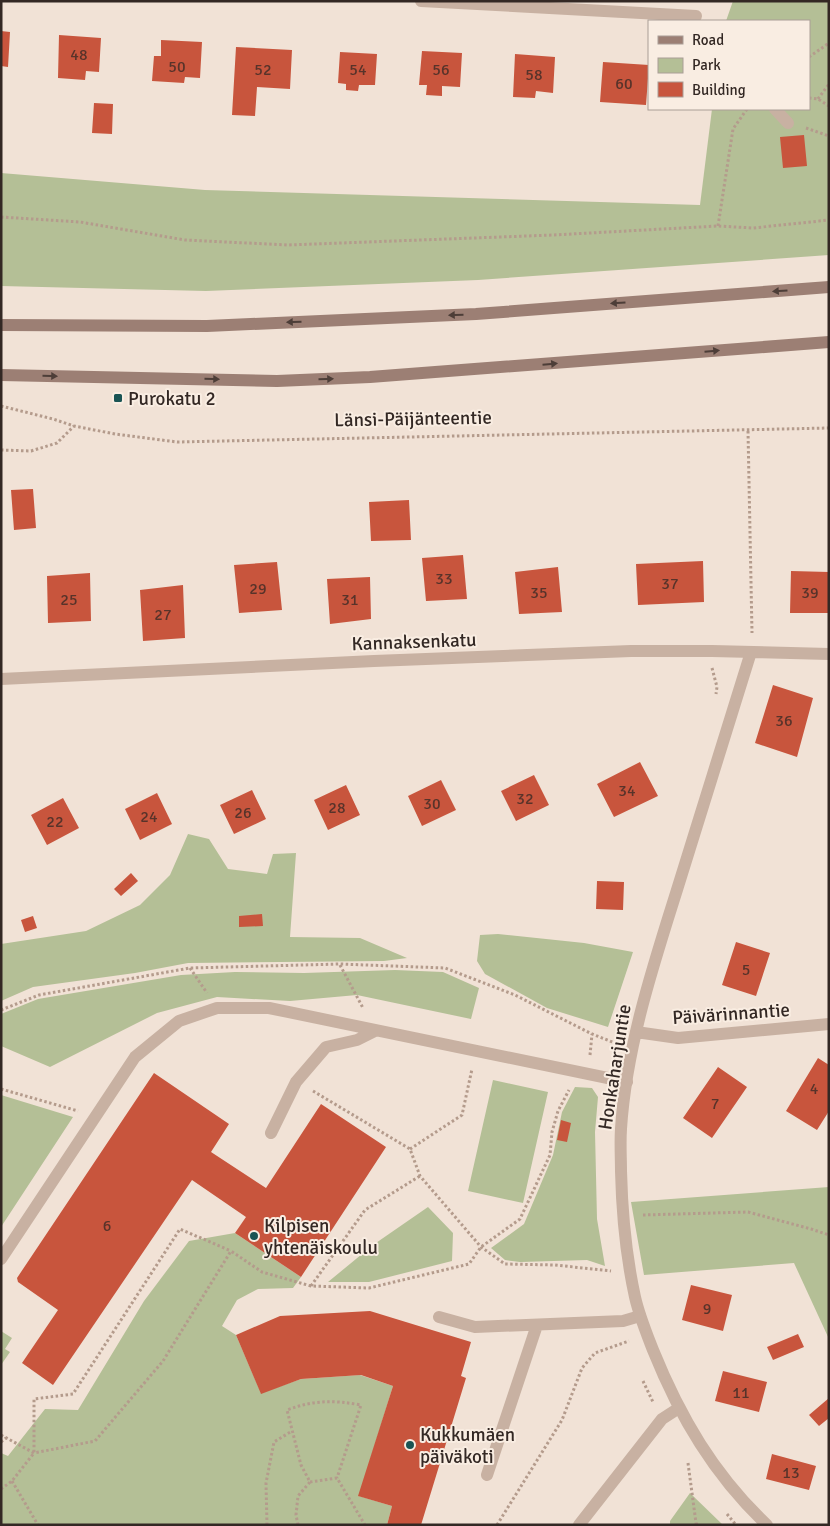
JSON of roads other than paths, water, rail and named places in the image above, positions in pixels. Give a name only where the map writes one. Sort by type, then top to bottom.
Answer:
[{"type":"main road","points":[[1,324],[207,326],[476,314],[829,287]]},
{"type":"main road","points":[[1,375],[277,381],[492,369],[829,342]]},
{"type":"street","points":[[421,1],[698,18]]},
{"type":"street","points":[[776,110],[788,123]]},
{"type":"street","name":"Kannaksenkatu","points":[[1,679],[622,652],[712,651],[829,654]]},
{"type":"street","name":"Honkaharjuntie","points":[[752,652],[650,976],[636,1032],[621,1129],[622,1215],[634,1296],[640,1316],[678,1408],[702,1448],[744,1503],[767,1525]]},
{"type":"street","points":[[1,1260],[135,1057],[179,1021],[217,1008],[269,1008],[627,1082]]},
{"type":"street","name":"Päivärinnantie","points":[[636,1032],[678,1038],[829,1024]]},
{"type":"street","points":[[271,1133],[296,1082],[326,1047],[356,1040],[375,1031]]},
{"type":"street","points":[[439,1317],[475,1326],[623,1321],[640,1316]]},
{"type":"street","points":[[487,1475],[537,1325]]},
{"type":"street","points":[[579,1525],[662,1419],[678,1408]]},
{"type":"place","name":"Purokatu 2","points":[[118,398]]},
{"type":"place","name":"Kilpisen yhtenäiskoulu","points":[[254,1236]]},
{"type":"place","name":"Kukkumäen päiväkoti","points":[[410,1445]]}]
